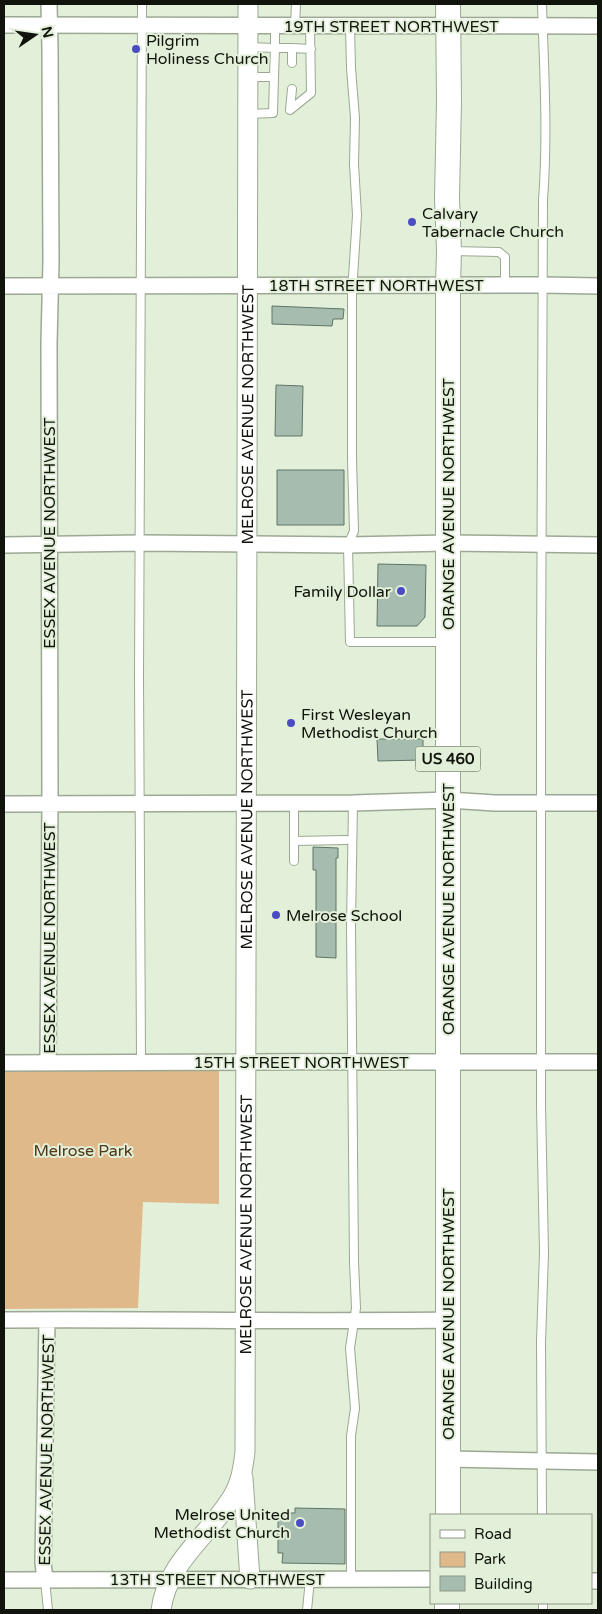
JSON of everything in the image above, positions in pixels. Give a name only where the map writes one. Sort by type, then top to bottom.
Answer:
[{"type":"main road","name":"ORANGE AVENUE NORTHWEST","points":[[448,15],[448,1514]]},
{"type":"street","name":"ESSEX AVENUE NORTHWEST","points":[[48,1062],[50,804],[49,4]]},
{"type":"street","name":"MELROSE AVENUE NORTHWEST","points":[[161,1610],[163,1594],[169,1579],[181,1560],[232,1498],[243,1472],[245,1452],[248,4]]},
{"type":"street","name":"19TH STREET NORTHWEST","points":[[4,25],[350,26],[448,15],[543,26],[598,26]]},
{"type":"street","name":"18TH STREET NORTHWEST","points":[[4,286],[598,286]]},
{"type":"street","points":[[4,545],[141,543],[348,545],[448,543],[598,545]]},
{"type":"street","points":[[4,804],[294,803],[448,800],[495,803],[598,803]]},
{"type":"street","name":"15TH STREET NORTHWEST","points":[[4,1063],[141,1061],[352,1063],[448,1061],[598,1062]]},
{"type":"street","points":[[4,1320],[448,1320]]},
{"type":"street","name":"ESSEX AVENUE NORTHWEST","points":[[45,1580],[43,1562],[47,1320]]},
{"type":"street","points":[[448,1459],[598,1462]]},
{"type":"street","points":[[243,1472],[250,1579]]},
{"type":"street","name":"13TH STREET NORTHWEST","points":[[4,1580],[430,1579]]},
{"type":"lane","points":[[141,1061],[142,4]]},
{"type":"lane","points":[[248,114],[290,110],[311,94],[311,49],[296,4]]},
{"type":"lane","points":[[542,4],[545,64],[542,285],[541,673],[544,1252],[541,1342],[542,1514]]},
{"type":"lane","points":[[273,113],[275,26]]},
{"type":"lane","points":[[350,26],[355,118],[354,164],[357,215],[353,285],[352,459],[354,530],[348,545],[350,642],[448,642]]},
{"type":"lane","points":[[248,47],[311,49]]},
{"type":"lane","points":[[292,48],[292,63]]},
{"type":"lane","points":[[247,77],[274,77]]},
{"type":"lane","points":[[290,110],[292,89]]},
{"type":"lane","points":[[449,251],[499,252],[505,257],[505,285]]},
{"type":"lane","points":[[351,1579],[352,1436],[354,1408],[350,1348],[356,1308],[351,925],[353,802]]},
{"type":"lane","points":[[294,803],[294,862]]},
{"type":"lane","points":[[294,841],[346,840]]},
{"type":"lane","points":[[307,1610],[310,1579]]},
{"type":"lane","points":[[45,1580],[48,1610]]},
{"type":"green space","name":"Melrose Park","points":[[4,1070],[219,1071],[219,1204],[143,1202],[138,1308],[4,1309]]},
{"type":"building","points":[[272,306],[344,309],[343,319],[333,319],[332,326],[272,324]]},
{"type":"building","points":[[276,385],[303,386],[302,436],[275,436]]},
{"type":"building","points":[[277,470],[344,470],[344,525],[277,525]]},
{"type":"building","name":"Family Dollar","points":[[378,564],[426,565],[425,617],[417,626],[377,626]]},
{"type":"building","points":[[377,739],[423,739],[423,760],[378,761]]},
{"type":"building","points":[[313,847],[338,848],[338,858],[336,858],[336,958],[316,957],[316,870],[313,870]]},
{"type":"building","points":[[295,1508],[345,1509],[345,1564],[282,1563],[283,1553],[278,1553],[278,1520],[283,1520],[283,1513],[295,1513]]},
{"type":"place","name":"Pilgrim Holiness Church","points":[[136,49]]},
{"type":"place","name":"Calvary Tabernacle Church","points":[[412,222]]},
{"type":"place","name":"Family Dollar","points":[[401,591]]},
{"type":"place","name":"First Wesleyan Methodist Church","points":[[291,723]]},
{"type":"place","name":"Melrose School","points":[[276,915]]},
{"type":"place","name":"Melrose United Methodist Church","points":[[300,1523]]}]
